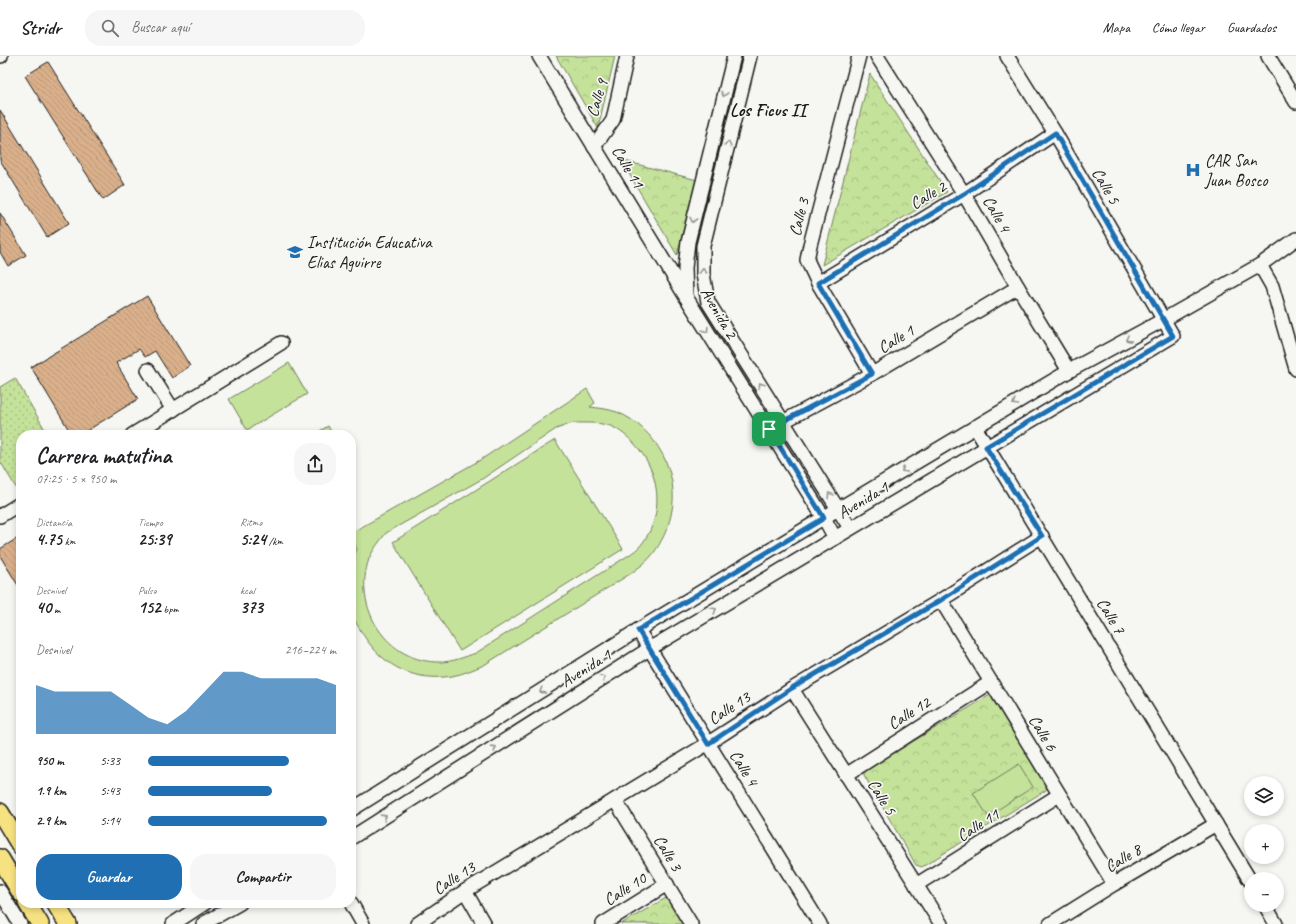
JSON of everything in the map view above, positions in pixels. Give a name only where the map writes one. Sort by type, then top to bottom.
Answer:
[{"type":"main road","points":[[0,812],[16,838]]},
{"type":"main road","points":[[0,858],[16,885]]},
{"type":"main road","points":[[30,908],[40,924]]},
{"type":"main road","points":[[58,908],[68,924]]},
{"type":"street","name":"Calle 11","points":[[539,56],[686,297]]},
{"type":"street","name":"Calle 9","points":[[594,147],[613,120],[627,56]]},
{"type":"street","name":"Avenida 2","points":[[734,56],[688,242],[685,268],[686,297],[835,538]]},
{"type":"street","name":"Avenida 2","points":[[750,56],[703,246],[703,274],[708,302],[850,528]]},
{"type":"street","name":"Calle 3","points":[[859,56],[807,260],[818,283],[872,374]]},
{"type":"street","name":"Calle 4","points":[[877,56],[964,194],[1069,371]]},
{"type":"street","name":"Calle 5","points":[[1007,56],[1055,133],[1173,336]]},
{"type":"street","points":[[1268,56],[1296,102]]},
{"type":"street","name":"Calle 2","points":[[818,283],[964,194],[1055,133]]},
{"type":"street","name":"Avenida 1","points":[[356,807],[638,630],[838,509],[1069,371],[1260,265],[1296,240]]},
{"type":"street","points":[[1260,265],[1272,286],[1296,369]]},
{"type":"street","name":"Calle 1","points":[[769,429],[872,374],[1018,287]]},
{"type":"street","name":"Avenida 1","points":[[356,835],[649,648],[1173,336]]},
{"type":"street","points":[[140,430],[281,343]]},
{"type":"street","points":[[148,370],[172,410]]},
{"type":"street","name":"Calle 7","points":[[975,427],[1245,872]]},
{"type":"street","points":[[0,516],[16,506]]},
{"type":"street","name":"Calle 13","points":[[417,924],[465,891],[708,744],[792,688],[941,600],[1042,536]]},
{"type":"street","name":"Calle 6","points":[[941,600],[1114,884]]},
{"type":"street","name":"Calle 4","points":[[638,630],[820,924]]},
{"type":"street","name":"Calle 12","points":[[846,774],[991,682]]},
{"type":"street","name":"Calle 5","points":[[792,688],[941,924]]},
{"type":"street","name":"Calle 11","points":[[916,885],[1059,795]]},
{"type":"street","name":"Calle 3","points":[[615,800],[691,924]]},
{"type":"street","name":"Calle 8","points":[[1050,924],[1114,884],[1216,824]]},
{"type":"street","name":"Calle 10","points":[[602,924],[667,884]]},
{"type":"street","points":[[0,891],[20,924]]},
{"type":"street","points":[[465,891],[484,924]]},
{"type":"street","points":[[174,924],[198,908]]},
{"type":"street","points":[[203,924],[231,908]]},
{"type":"street","points":[[354,908],[364,924]]},
{"type":"street","points":[[1268,912],[1273,923]]},
{"type":"green space","points":[[556,56],[615,56],[598,128]]},
{"type":"green space","points":[[870,74],[947,192],[822,265]]},
{"type":"green space","points":[[621,160],[697,180],[677,255]]},
{"type":"green space","points":[[289,363],[307,394],[247,430],[229,399]]},
{"type":"green space","points":[[15,378],[45,430],[16,430],[16,488],[0,461],[0,387]]},
{"type":"green space","points":[[587,389],[595,403],[590,407],[614,411],[631,419],[654,441],[669,469],[672,484],[673,499],[668,525],[656,550],[648,560],[630,574],[484,665],[452,676],[425,677],[402,670],[381,656],[372,647],[358,627],[356,622],[356,530],[482,459]],"holes":[[[573,423],[609,425],[628,437],[648,464],[654,480],[657,497],[656,513],[650,530],[640,546],[629,555],[476,653],[445,662],[421,660],[404,653],[390,643],[378,629],[370,613],[365,595],[365,577],[369,559],[386,533],[482,479],[556,429]]]},
{"type":"green space","points":[[328,426],[330,430],[321,430]]},
{"type":"green space","points":[[555,440],[623,549],[460,651],[393,542]]},
{"type":"green space","points":[[990,695],[996,697],[1047,785],[1046,790],[922,867],[916,865],[864,775],[864,771]]},
{"type":"green space","points":[[1019,764],[1033,787],[988,816],[973,793]]},
{"type":"green space","points":[[666,898],[671,900],[686,924],[621,924]]},
{"type":"building","points":[[48,62],[125,185],[103,200],[25,76]]},
{"type":"building","points":[[0,110],[69,223],[47,237],[0,160]]},
{"type":"building","points":[[0,213],[26,255],[8,266],[0,252]]},
{"type":"building","points":[[147,296],[190,366],[172,378],[155,351],[145,357],[139,349],[116,363],[138,399],[88,430],[69,430],[31,367]]},
{"type":"building","points":[[16,539],[16,582],[0,556],[0,549]]},
{"type":"place","name":"CAR San Juan Bosco","points":[[1193,170]]},
{"type":"place","name":"Institución Educativa Elias Aguirre","points":[[295,252]]},
{"type":"district","name":"Los Ficus II","points":[[768,110]]},
{"type":"route","points":[[1055,133],[1173,336],[986,447],[1042,536],[941,600],[792,688],[708,744],[638,630],[824,518],[769,429],[872,374],[818,283],[964,194],[1055,133]]}]
